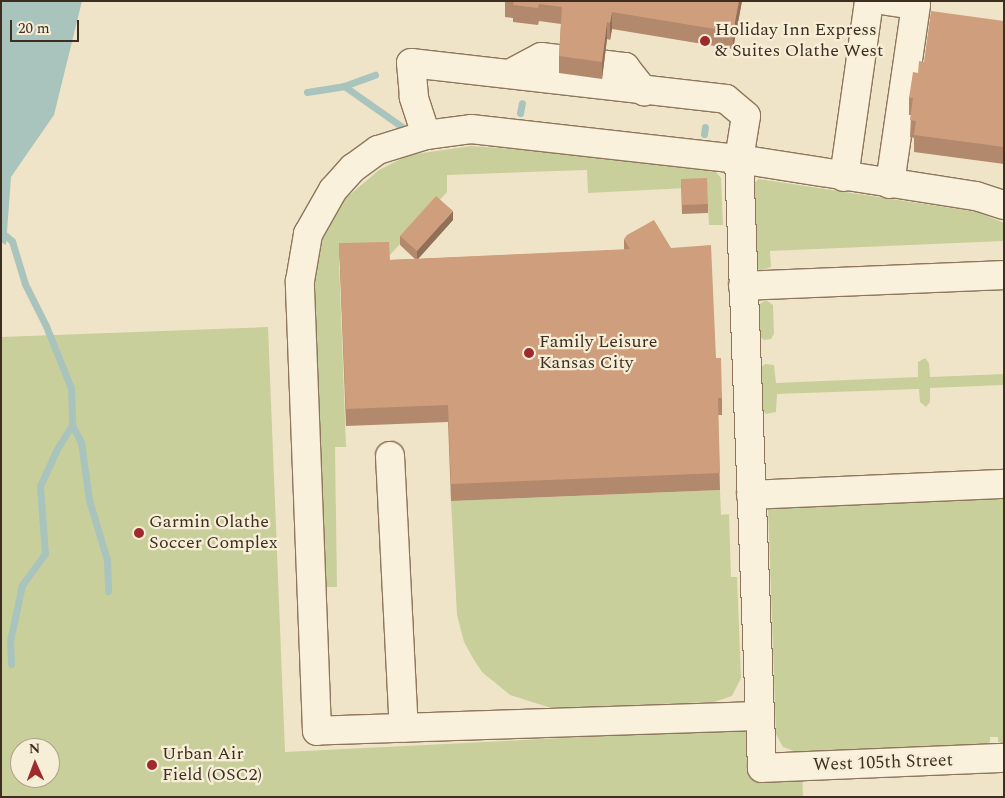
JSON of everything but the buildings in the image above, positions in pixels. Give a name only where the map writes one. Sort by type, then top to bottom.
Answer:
[{"type":"lane","points":[[844,177],[869,1]]},
{"type":"lane","points":[[887,1],[916,6],[890,184]]},
{"type":"lane","points":[[426,135],[414,97],[410,63],[726,99],[746,116],[739,159],[759,716],[317,731],[300,281],[308,234],[333,190],[353,168],[378,150],[426,135],[471,129],[739,159],[844,177],[976,196],[1004,205]]},
{"type":"lane","points":[[743,286],[1004,275]]},
{"type":"lane","points":[[390,456],[404,728]]},
{"type":"lane","points":[[751,495],[1004,484]]},
{"type":"lane","name":"West 105th Street","points":[[759,716],[762,768],[1004,758]]},
{"type":"green space","points":[[471,146],[554,152],[716,172],[721,178],[723,225],[709,225],[707,187],[588,193],[587,170],[447,175],[447,192],[389,256],[339,260],[346,447],[335,447],[337,587],[324,587],[314,287],[323,238],[346,198],[379,170],[409,155]]},
{"type":"green space","points":[[759,179],[978,212],[1004,223],[1004,241],[770,251],[771,267],[760,271],[756,266],[754,183]]},
{"type":"green space","points":[[766,300],[773,305],[774,334],[771,339],[764,340],[759,336],[758,305]]},
{"type":"green space","name":"Garmin Olathe Soccer Complex","points":[[268,327],[285,752],[760,728],[762,768],[802,766],[803,797],[1,797],[1,337]]},
{"type":"green space","points":[[925,358],[929,363],[930,377],[1004,374],[1004,385],[930,388],[930,402],[926,407],[920,402],[919,389],[777,394],[776,412],[766,414],[762,409],[760,368],[765,364],[774,365],[776,383],[918,377],[918,362]]},
{"type":"green space","points":[[720,490],[721,515],[729,514],[731,577],[737,577],[741,678],[732,696],[714,702],[551,708],[510,695],[482,672],[464,642],[457,615],[451,501]]},
{"type":"green space","points":[[1004,498],[1004,743],[998,742],[998,737],[990,737],[990,742],[986,744],[797,752],[783,747],[776,734],[768,508]]},
{"type":"water","points":[[1,1],[82,1],[54,115],[11,177],[6,245],[1,242]]},
{"type":"waterway","points":[[307,92],[344,86],[375,75]]},
{"type":"waterway","points":[[344,86],[401,126]]},
{"type":"waterway","points":[[520,113],[522,103]]},
{"type":"waterway","points":[[704,134],[705,127]]},
{"type":"waterway","points":[[6,236],[12,241],[25,284],[46,326],[71,388],[72,425],[81,442],[89,500],[107,560],[108,591]]},
{"type":"waterway","points":[[11,664],[10,641],[22,585],[45,553],[40,486],[57,449],[72,425]]},
{"type":"place","name":"Holiday Inn Express & Suites Olathe West","points":[[705,41]]},
{"type":"place","name":"Family Leisure Kansas City","points":[[529,353]]},
{"type":"place","name":"Garmin Olathe Soccer Complex","points":[[139,533]]},
{"type":"place","name":"Urban Air Field (OSC2)","points":[[152,765]]}]
